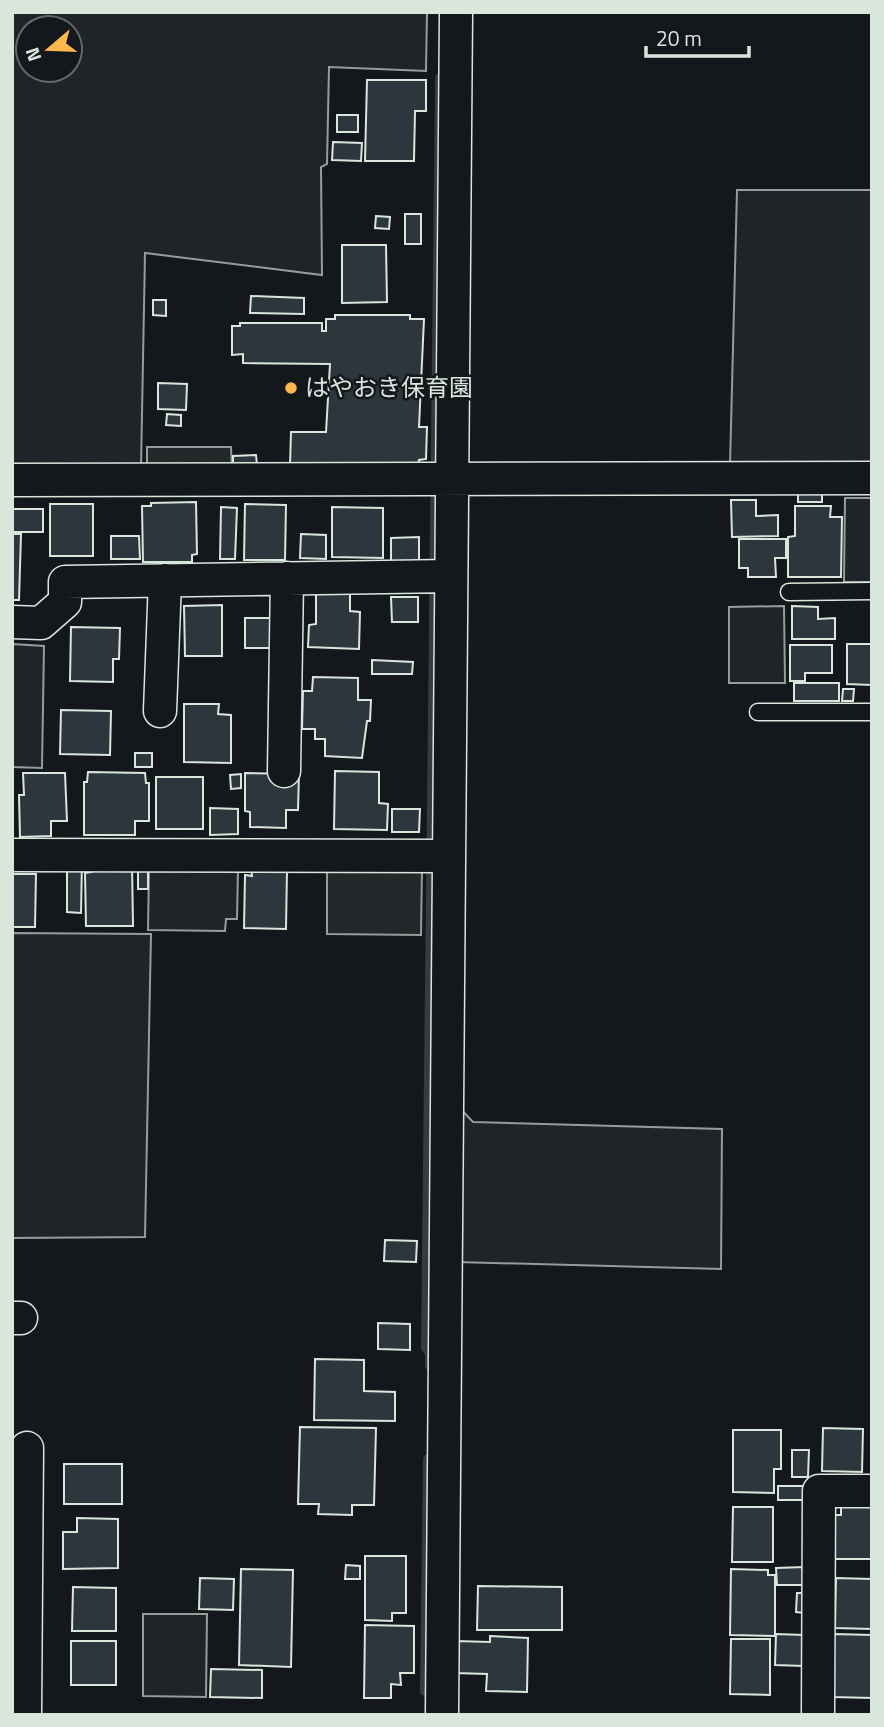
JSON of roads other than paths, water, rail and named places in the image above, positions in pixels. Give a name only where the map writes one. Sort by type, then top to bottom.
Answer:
[{"type":"street","points":[[442,1715],[436,856],[438,576],[456,12]]},
{"type":"street","points":[[12,480],[872,478]]},
{"type":"street","points":[[12,622],[41,623],[65,602],[65,582],[438,576]]},
{"type":"street","points":[[284,771],[288,578]]},
{"type":"street","points":[[160,711],[164,580]]},
{"type":"street","points":[[12,855],[436,856]]},
{"type":"street","points":[[25,1715],[27,1448]]},
{"type":"street","points":[[818,1715],[819,1491],[872,1491]]},
{"type":"lane","points":[[789,592],[872,591]]},
{"type":"lane","points":[[758,712],[872,712]]},
{"type":"waterway","points":[[430,1366],[430,1353],[426,1348],[440,78]]},
{"type":"waterway","points":[[425,1691],[428,1459]]},
{"type":"place","name":"はやおき保育園","points":[[291,388]]}]
